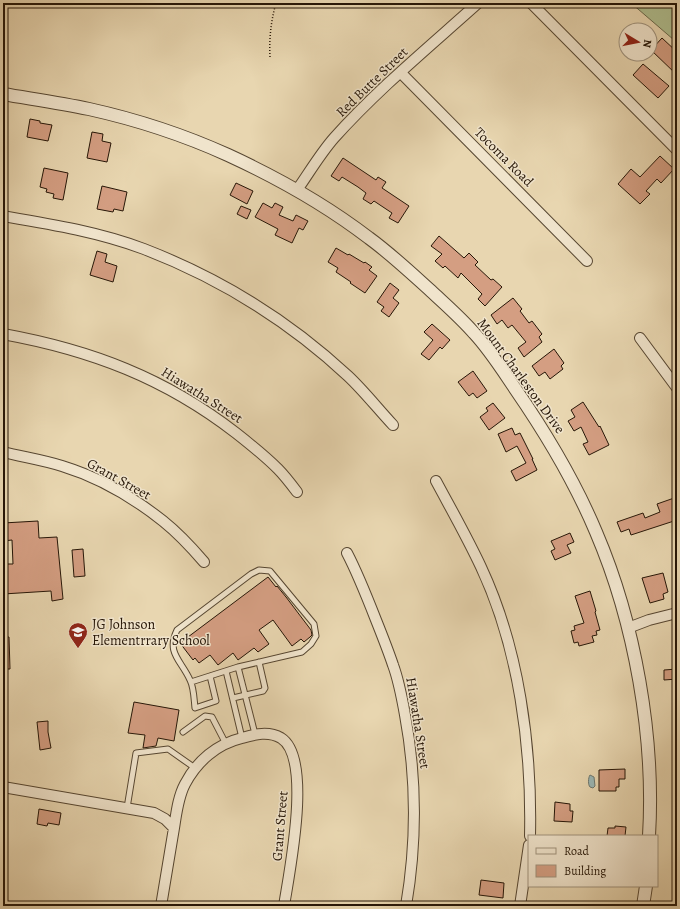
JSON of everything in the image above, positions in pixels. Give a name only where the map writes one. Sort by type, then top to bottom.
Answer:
[{"type":"street","name":"Red Butte Street","points":[[297,190],[333,139],[401,73],[478,3]]},
{"type":"street","points":[[531,3],[677,150]]},
{"type":"street","name":"Tocoma Road","points":[[401,73],[587,261]]},
{"type":"street","name":"Mount Charleston Drive","points":[[3,94],[90,109],[138,121],[226,154],[297,190],[369,238],[407,269],[476,334],[540,425],[561,461],[596,532],[612,577],[628,628],[640,682],[648,744],[650,811],[649,835]]},
{"type":"street","points":[[3,216],[43,222],[97,234],[143,248],[230,289],[305,339],[348,377],[393,425]]},
{"type":"street","name":"Hiawatha Street","points":[[3,334],[67,348],[98,358],[147,377],[178,393],[216,418],[252,446],[278,469],[297,492]]},
{"type":"street","points":[[640,338],[677,388]]},
{"type":"street","name":"Grant Street","points":[[3,452],[68,468],[116,490],[164,522],[193,549],[204,562]]},
{"type":"street","points":[[436,481],[482,567],[499,613],[511,654],[527,742],[531,806],[530,835]]},
{"type":"street","name":"Hiawatha Street","points":[[347,553],[368,599],[393,665],[409,738],[414,789],[415,820],[410,881],[406,906]]},
{"type":"street","points":[[628,628],[677,612]]},
{"type":"street","name":"Grant Street","points":[[255,734],[260,733],[275,735],[282,739],[290,750],[295,767],[298,794],[296,830],[284,906]]},
{"type":"street","points":[[160,906],[179,801],[184,785],[195,768],[206,756],[221,746],[255,734]]},
{"type":"street","points":[[3,787],[154,813],[165,819],[174,828]]},
{"type":"street","points":[[520,906],[528,852]]},
{"type":"street","points":[[643,906],[646,887]]},
{"type":"lane","points":[[191,682],[226,670],[302,652],[311,644],[316,636],[314,624],[270,571],[259,570],[250,574],[177,630],[173,639],[173,650],[191,682],[195,708],[216,701],[210,676]]},
{"type":"lane","points":[[233,698],[263,690],[265,688],[259,662]]},
{"type":"lane","points":[[238,667],[255,734]]},
{"type":"lane","points":[[226,670],[242,738]]},
{"type":"lane","points":[[183,732],[205,716],[212,717],[226,744]]},
{"type":"lane","points":[[127,808],[136,753],[168,749],[195,768]]},
{"type":"path","points":[[270,57],[269,39],[276,3]]},
{"type":"green space","points":[[631,3],[677,3],[677,44],[658,26],[658,22],[653,22]]},
{"type":"water","points":[[590,775],[594,777],[595,786],[593,788],[589,785]]},
{"type":"building","points":[[662,38],[677,52],[677,75],[658,57],[658,42]]},
{"type":"building","points":[[643,64],[669,86],[658,98],[633,75]]},
{"type":"building","points":[[30,119],[40,121],[40,123],[52,125],[48,141],[27,137]]},
{"type":"building","points":[[92,132],[103,134],[102,141],[111,143],[107,162],[87,158]]},
{"type":"building","points":[[660,156],[674,169],[661,183],[657,179],[646,191],[650,194],[640,204],[618,184],[631,169],[640,177]]},
{"type":"building","points":[[343,158],[376,180],[378,177],[386,182],[382,188],[409,206],[398,223],[389,218],[392,213],[374,201],[371,204],[363,199],[366,193],[358,187],[342,177],[339,181],[331,176]]},
{"type":"building","points":[[44,168],[68,173],[63,200],[53,198],[54,194],[46,192],[47,189],[40,187]]},
{"type":"building","points":[[236,183],[253,191],[247,204],[230,195]]},
{"type":"building","points":[[102,186],[127,192],[123,211],[114,209],[113,212],[97,209]]},
{"type":"building","points":[[263,203],[272,208],[275,203],[283,207],[279,215],[293,221],[296,215],[308,221],[303,230],[299,228],[292,243],[275,235],[278,229],[255,217]]},
{"type":"building","points":[[241,206],[251,210],[247,219],[237,214]]},
{"type":"building","points":[[439,236],[464,258],[469,253],[478,262],[475,265],[491,280],[493,279],[502,287],[485,306],[478,299],[482,294],[461,273],[458,278],[445,266],[443,268],[435,261],[442,254],[431,246]]},
{"type":"building","points":[[336,248],[372,267],[369,270],[377,276],[365,293],[336,272],[338,268],[328,262]]},
{"type":"building","points":[[97,251],[107,254],[105,262],[117,266],[113,282],[90,275]]},
{"type":"building","points":[[390,283],[399,290],[393,298],[399,303],[389,317],[381,311],[384,307],[377,302]]},
{"type":"building","points":[[513,298],[522,309],[520,311],[529,323],[532,321],[542,334],[539,337],[542,342],[524,357],[518,348],[526,342],[512,325],[508,328],[502,320],[497,324],[491,315]]},
{"type":"building","points":[[432,324],[450,340],[442,349],[440,347],[429,360],[421,354],[433,340],[424,332]]},
{"type":"building","points":[[554,349],[564,363],[561,366],[563,369],[550,379],[545,372],[539,376],[532,366]]},
{"type":"building","points":[[473,371],[487,391],[477,398],[473,393],[469,396],[458,382]]},
{"type":"building","points":[[583,402],[599,427],[600,426],[609,445],[589,455],[583,444],[588,442],[581,427],[574,431],[568,421],[575,417],[571,410]]},
{"type":"building","points":[[493,403],[505,418],[489,430],[480,417],[488,411],[486,408]]},
{"type":"building","points":[[512,428],[515,435],[520,433],[537,470],[516,481],[511,471],[526,463],[517,446],[506,452],[498,434]]},
{"type":"building","points":[[677,497],[677,520],[631,535],[629,529],[621,532],[617,522],[643,513],[645,518],[660,512],[657,504]]},
{"type":"building","points":[[38,521],[39,538],[57,537],[63,599],[52,601],[51,591],[3,594],[3,564],[13,564],[12,540],[3,541],[3,523]]},
{"type":"building","points":[[570,533],[574,542],[567,545],[571,553],[555,560],[551,551],[555,549],[551,541]]},
{"type":"building","points":[[83,549],[85,576],[74,577],[72,550]]},
{"type":"building","points":[[663,573],[668,592],[663,594],[664,599],[650,603],[642,578]]},
{"type":"building","points":[[268,577],[286,597],[311,630],[312,635],[304,642],[301,639],[292,646],[273,620],[259,630],[269,644],[258,652],[254,648],[238,660],[233,653],[218,665],[210,655],[199,663],[195,658],[193,660],[180,643]]},
{"type":"building","points":[[590,591],[600,630],[596,631],[597,635],[592,636],[594,642],[579,646],[578,642],[574,643],[571,631],[575,630],[574,626],[584,623],[575,596]]},
{"type":"building","points":[[3,637],[9,637],[10,669],[3,669]]},
{"type":"building","points":[[677,669],[677,679],[664,680],[664,670]]},
{"type":"building","points":[[134,702],[179,710],[174,741],[158,738],[156,746],[143,748],[145,735],[128,733]]},
{"type":"building","points":[[48,721],[48,732],[51,748],[40,750],[37,722]]},
{"type":"building","points":[[625,769],[625,779],[619,779],[619,787],[616,787],[616,791],[599,791],[599,770]]},
{"type":"building","points":[[555,802],[570,804],[570,811],[573,811],[572,822],[554,821]]},
{"type":"building","points":[[39,809],[61,813],[59,825],[48,823],[47,826],[37,824]]},
{"type":"building","points":[[615,826],[626,827],[625,835],[607,835],[608,828],[615,828]]},
{"type":"building","points":[[481,880],[504,883],[503,898],[479,895]]},
{"type":"place","name":"JG Johnson Elementrrary School","points":[[78,649]]}]
